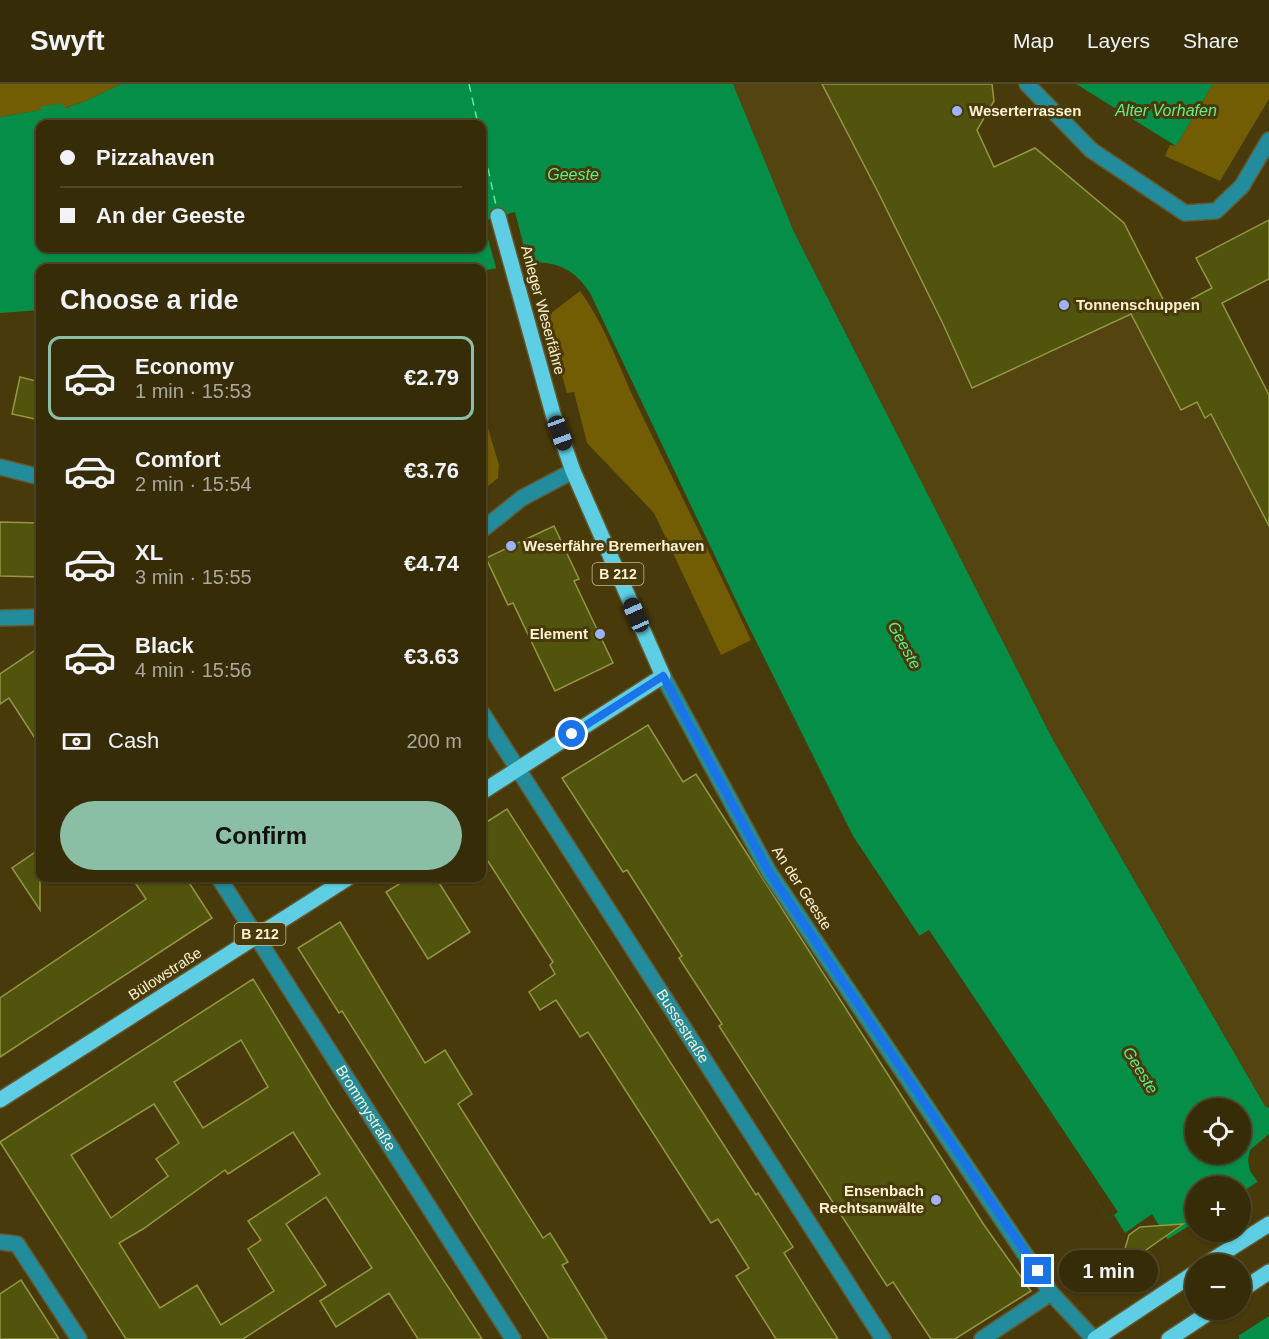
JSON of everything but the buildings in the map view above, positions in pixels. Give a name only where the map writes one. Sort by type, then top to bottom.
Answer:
[{"type":"main road","name":"Anleger Weserfähre","points":[[498,216],[553,414]]},
{"type":"main road","name":"An der Geeste","points":[[553,414],[573,471],[663,676]]},
{"type":"main road","points":[[486,789],[663,676]]},
{"type":"main road","name":"Bülowstraße","points":[[0,1100],[342,882]]},
{"type":"main road","points":[[1222,1254],[1269,1224]]},
{"type":"main road","points":[[1251,1284],[1269,1272]]},
{"type":"main road","points":[[1094,1339],[1185,1279]]},
{"type":"main road","points":[[1168,1339],[1197,1320]]},
{"type":"street","points":[[1027,84],[1091,150],[1185,213],[1216,211],[1242,186],[1269,140]]},
{"type":"street","points":[[0,467],[36,476]]},
{"type":"street","points":[[486,527],[522,498],[573,471]]},
{"type":"street","points":[[0,618],[36,617]]},
{"type":"street","name":"An der Geeste","points":[[663,676],[769,872],[1052,1293],[1094,1339]]},
{"type":"street","name":"Bussestraße","points":[[486,719],[883,1339]]},
{"type":"street","name":"Brommystraße","points":[[222,882],[513,1339]]},
{"type":"street","points":[[0,1242],[17,1244],[79,1339]]},
{"type":"street","points":[[982,1339],[1052,1293]]},
{"type":"shaded area","points":[[0,84],[121,84],[86,101],[64,108],[41,106],[42,110],[0,117]]},
{"type":"shaded area","points":[[733,84],[822,84],[878,192],[972,388],[1131,314],[1181,410],[1197,402],[1205,417],[1211,414],[1269,526],[1269,1108],[1265,1106],[1053,740],[794,232]]},
{"type":"shaded area","points":[[1213,84],[1269,84],[1269,99],[1220,181],[1165,156],[1170,145],[1176,146]]},
{"type":"shaded area","points":[[580,291],[604,332],[751,640],[721,655],[654,513],[587,443],[574,392],[567,393],[546,317]]},
{"type":"shaded area","points":[[486,421],[499,465],[498,478],[487,487]]},
{"type":"water","name":"Geeste","points":[[121,84],[733,84],[794,232],[1053,740],[1265,1106],[1269,1108],[1269,1134],[1251,1149],[1251,1098],[1185,1098],[1185,1164],[1249,1164],[1250,1171],[1269,1198],[1269,1339],[1239,1339],[1239,1320],[1251,1320],[1251,1254],[1185,1255],[1168,1240],[1152,1214],[1125,1233],[1114,1215],[1108,1219],[853,836],[742,613],[590,293],[579,279],[567,270],[542,262],[486,270],[486,264],[36,264],[36,310],[0,313],[0,117],[41,110],[41,106],[63,104],[65,108],[86,101]]},
{"type":"water","name":"Alter Vorhafen","points":[[1076,84],[1213,84],[1176,146]]},
{"type":"pier","points":[[515,212],[529,266],[497,271],[486,232],[486,220]]},
{"type":"pier","points":[[929,930],[1118,1212],[1108,1219],[919,936]]},
{"type":"pier","points":[[1260,1180],[1269,1193],[1269,1316],[1235,1338],[1222,1320],[1251,1320],[1251,1254],[1185,1254],[1185,1267],[1165,1241],[1185,1228],[1185,1242],[1251,1242],[1251,1186]]},
{"type":"ferry route","points":[[469,84],[477,120]]},
{"type":"ferry route","points":[[486,159],[497,210]]},
{"type":"place","name":"Weserterrassen","points":[[957,111]]},
{"type":"place","name":"Tonnenschuppen","points":[[1064,305]]},
{"type":"place","name":"Weserfähre Bremerhaven","points":[[511,546]]},
{"type":"place","name":"Element","points":[[600,634]]},
{"type":"place","name":"Ensenbach Rechtsanwälte","points":[[936,1200]]},
{"type":"route","points":[[572,734],[663,676],[769,872],[1038,1271]]}]
